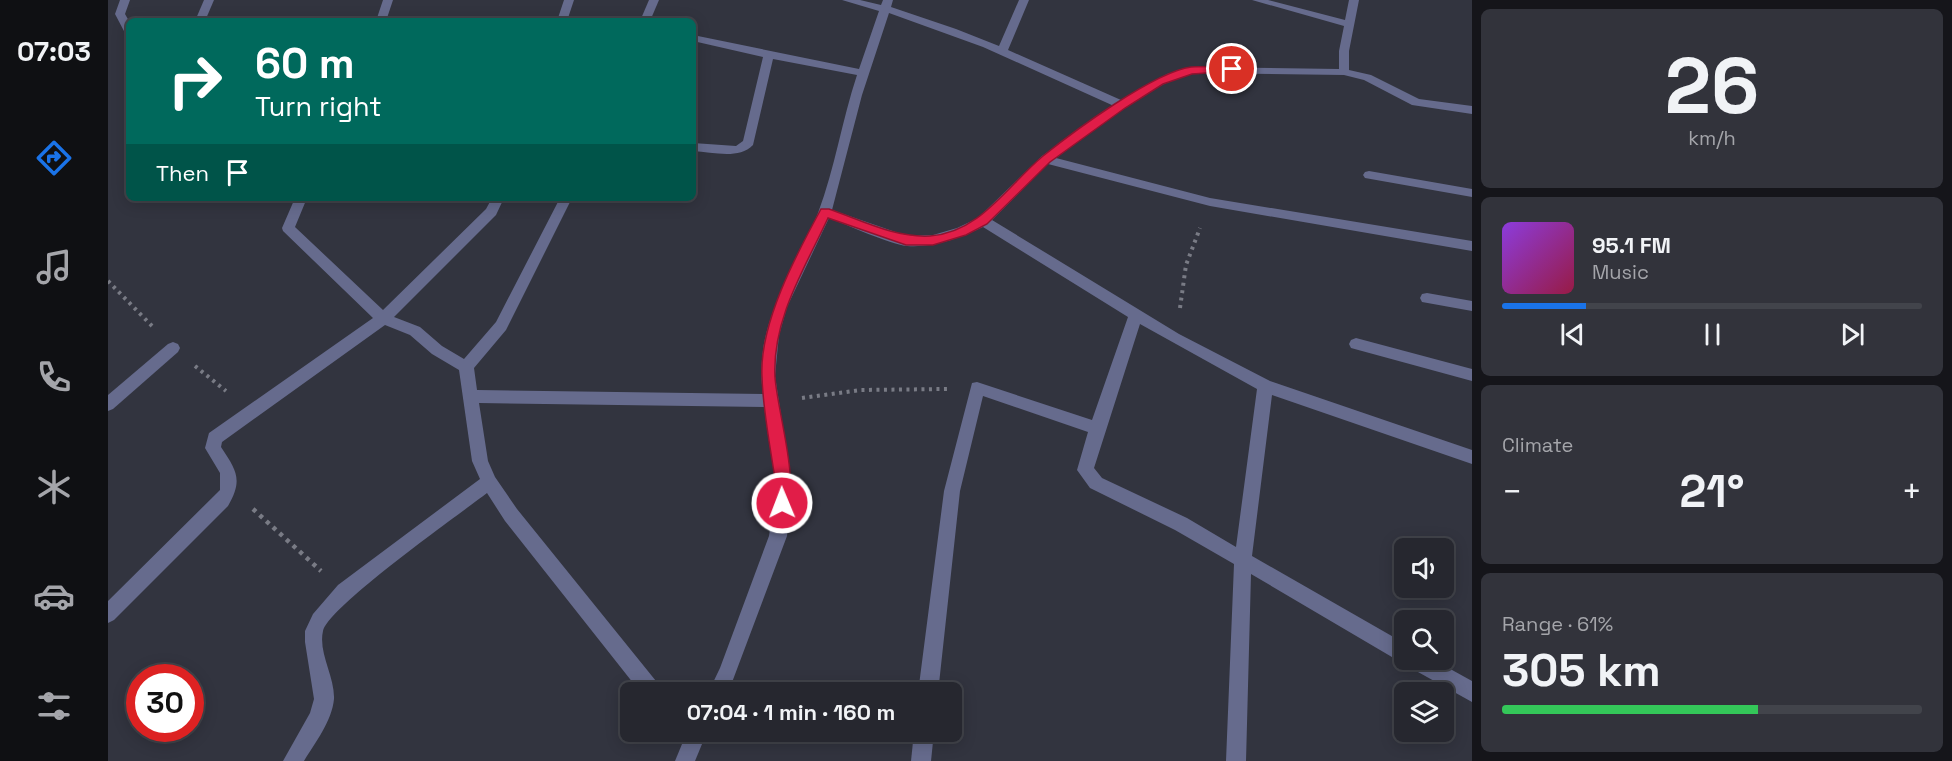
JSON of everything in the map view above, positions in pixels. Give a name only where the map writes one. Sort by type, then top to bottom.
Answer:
[{"type":"street","points":[[125,0],[121,8],[126,24]]},
{"type":"street","points":[[201,18],[209,0]]},
{"type":"street","points":[[382,18],[388,0]]},
{"type":"street","points":[[563,18],[568,0]]},
{"type":"street","points":[[646,18],[654,0]]},
{"type":"street","points":[[847,0],[886,4],[1002,51],[1122,105]]},
{"type":"street","points":[[1002,51],[1024,0]]},
{"type":"street","points":[[1257,0],[1350,25]]},
{"type":"street","points":[[1344,72],[1344,51],[1354,0]]},
{"type":"street","points":[[724,682],[778,536],[784,486],[768,376],[772,334],[780,307],[825,212],[886,4]]},
{"type":"street","points":[[108,23],[123,18]]},
{"type":"street","points":[[696,39],[864,73]]},
{"type":"street","points":[[696,147],[736,150],[742,149],[749,142],[769,55]]},
{"type":"street","points":[[825,212],[906,241],[933,240],[961,232],[983,221],[1046,159],[1122,105],[1171,76],[1191,70],[1344,72],[1367,77],[1416,102],[1472,110]]},
{"type":"street","points":[[1046,159],[1210,202],[1472,246]]},
{"type":"street","points":[[1370,175],[1472,193]]},
{"type":"street","points":[[301,201],[288,228],[383,319],[415,331],[437,350],[465,367],[480,461],[489,482],[511,515],[644,682]]},
{"type":"street","points":[[108,614],[222,501],[230,488],[231,479],[213,448],[215,438],[383,319],[491,212],[496,201]]},
{"type":"street","points":[[465,367],[501,326],[564,201]]},
{"type":"street","points":[[983,221],[1174,338],[1265,386],[1472,457]]},
{"type":"street","points":[[1427,298],[1472,306]]},
{"type":"street","points":[[1136,315],[1096,428],[1085,470],[1096,483],[1181,524],[1243,562],[1394,647]]},
{"type":"street","points":[[1356,344],[1472,375]]},
{"type":"street","points":[[108,405],[173,348]]},
{"type":"street","points":[[1236,761],[1243,562],[1265,386]]},
{"type":"street","points":[[929,682],[952,491],[978,388],[1096,428]]},
{"type":"street","points":[[471,396],[771,401]]},
{"type":"street","points":[[292,761],[319,717],[324,699],[314,642],[314,631],[319,620],[344,591],[489,482]]},
{"type":"street","points":[[1434,670],[1472,692]]},
{"type":"street","points":[[921,761],[923,742]]},
{"type":"path","points":[[1174,338],[1186,265],[1210,202]]},
{"type":"path","points":[[771,401],[861,390],[978,388]]},
{"type":"path","points":[[230,488],[344,591]]},
{"type":"route","points":[[782,503],[784,486],[768,376],[772,334],[780,307],[825,212],[906,241],[933,240],[961,232],[983,221],[1046,159],[1122,105],[1160,82],[1191,70],[1232,69]]}]
